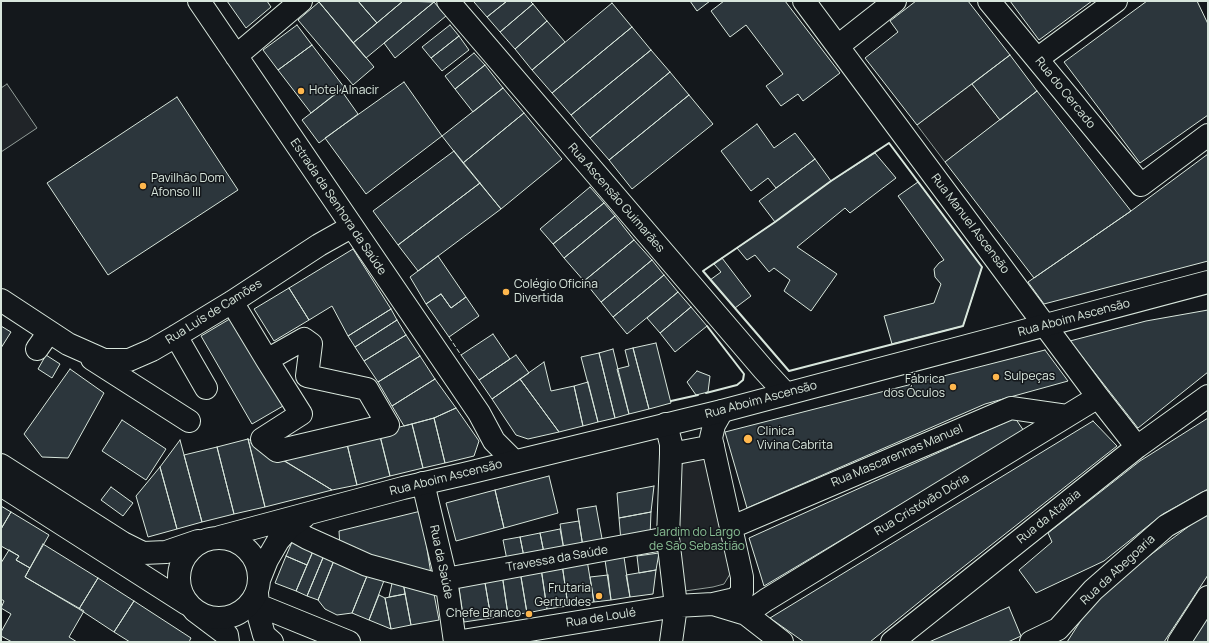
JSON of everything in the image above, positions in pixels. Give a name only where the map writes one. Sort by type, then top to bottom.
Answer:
[{"type":"street","name":"Estrada da Senhora da Saúde","points":[[199,1],[351,227],[479,413]]},
{"type":"street","points":[[236,56],[301,1]]},
{"type":"street","name":"Rua Ascensão Guimarães","points":[[448,1],[786,394]]},
{"type":"street","name":"Rua Manuel Ascensão","points":[[804,1],[1098,397],[1137,447]]},
{"type":"street","points":[[838,46],[895,1]]},
{"type":"street","name":"Rua do Cercado","points":[[989,1],[1141,185],[1208,135]]},
{"type":"street","points":[[1037,59],[1116,1]]},
{"type":"street","name":"Rua Luís de Camões","points":[[1,300],[43,340],[68,344],[104,360],[129,360],[176,336],[232,302],[319,245],[351,227]]},
{"type":"street","name":"Rua Aboim Ascensão","points":[[214,538],[423,483],[722,411],[1208,282]]},
{"type":"street","points":[[232,302],[267,360],[301,414],[262,439],[277,451],[388,425],[367,389],[307,376],[311,344],[304,339],[267,360]]},
{"type":"street","points":[[176,336],[206,388]]},
{"type":"street","name":"Rua Luís de Camões","points":[[68,344],[189,420]]},
{"type":"street","points":[[137,388],[137,369],[147,352]]},
{"type":"street","name":"Rua da Atalaia","points":[[892,642],[1137,447],[1208,396]]},
{"type":"street","name":"Rua Cristóvão Dória","points":[[746,614],[766,600],[1098,397]]},
{"type":"street","name":"Rua Mascarenhas Manuel","points":[[732,527],[1010,408],[1067,416]]},
{"type":"street","points":[[713,604],[735,599],[742,592],[742,577],[732,527],[711,438],[714,425],[722,411]]},
{"type":"street","points":[[479,413],[494,441],[514,461]]},
{"type":"street","points":[[464,474],[486,459],[489,446],[479,413]]},
{"type":"street","points":[[666,424],[671,444],[668,538],[676,606],[671,642]]},
{"type":"street","points":[[671,454],[713,446]]},
{"type":"street","points":[[1,465],[123,543],[143,553],[166,552],[214,538],[236,541],[249,550],[257,564],[259,617],[264,634],[272,642]]},
{"type":"street","name":"Rua da Saúde","points":[[423,483],[446,583],[456,642]]},
{"type":"street","points":[[1,486],[206,616],[218,618],[231,616],[242,611],[258,592]]},
{"type":"street","name":"Rua da Abegoaria","points":[[1031,642],[1058,629],[1093,590],[1166,526],[1208,502]]},
{"type":"street","name":"Rua Aboim Ascensão","points":[[258,592],[267,560],[278,541],[289,528],[312,512]]},
{"type":"street","points":[[289,528],[307,538],[367,565],[446,583]]},
{"type":"street","points":[[214,538],[195,545],[190,549],[180,566],[178,579],[181,592],[191,607],[227,635],[228,642]]},
{"type":"street","name":"Travessa da Saúde","points":[[446,583],[668,538]]},
{"type":"street","points":[[742,577],[753,595],[766,600]]},
{"type":"street","points":[[258,592],[349,642]]},
{"type":"street","points":[[1179,642],[1208,597]]},
{"type":"street","name":"Rua de Loulé","points":[[456,642],[676,606],[713,604],[746,614]]},
{"type":"street","points":[[746,614],[782,642]]},
{"type":"green space","points":[[7,84],[37,128],[1,152],[1,88]]},
{"type":"green space","points":[[972,84],[1000,120],[945,162],[917,125]]},
{"type":"green space","name":"Jardim do Largo de São Sebastião","points":[[687,457],[706,458],[730,557],[730,574],[724,584],[685,591],[677,583],[681,466]]},
{"type":"building","points":[[227,1],[267,1],[271,7],[246,28]]},
{"type":"building","points":[[358,1],[377,23],[353,43],[319,2]]},
{"type":"building","points":[[358,1],[403,1],[377,23]]},
{"type":"building","points":[[403,1],[434,2],[366,58],[353,43]]},
{"type":"building","points":[[507,1],[487,17],[474,2]]},
{"type":"building","points":[[507,1],[530,1],[533,4],[500,32],[487,17]]},
{"type":"building","points":[[690,1],[710,1],[697,11]]},
{"type":"building","points":[[724,1],[785,1],[840,73],[803,101],[798,94],[781,106],[766,86],[783,74],[746,25],[730,37],[711,11]]},
{"type":"building","points":[[916,1],[968,1],[1010,55],[917,125],[865,58],[898,32],[890,21]]},
{"type":"building","points":[[1010,1],[1092,1],[1039,40]]},
{"type":"building","points":[[1147,1],[1197,1],[1208,24],[1208,115],[1140,163],[1064,62]]},
{"type":"building","points":[[319,2],[374,67],[353,85],[298,20]]},
{"type":"building","points":[[434,2],[446,16],[395,58],[384,43]]},
{"type":"building","points":[[612,3],[632,27],[552,93],[532,70]]},
{"type":"building","points":[[533,4],[547,21],[515,49],[500,32]]},
{"type":"building","points":[[547,21],[565,42],[532,70],[515,49]]},
{"type":"building","points":[[297,25],[312,45],[278,70],[263,50]]},
{"type":"building","points":[[450,25],[459,36],[431,58],[422,47]]},
{"type":"building","points":[[632,27],[651,50],[571,115],[552,93]]},
{"type":"building","points":[[459,36],[469,50],[442,71],[431,58]]},
{"type":"building","points":[[312,45],[344,87],[311,113],[278,70]]},
{"type":"building","points":[[651,50],[670,72],[590,138],[571,115]]},
{"type":"building","points":[[474,53],[485,65],[455,89],[445,76]]},
{"type":"building","points":[[1010,55],[1037,91],[1000,120],[972,84]]},
{"type":"building","points":[[485,65],[503,88],[473,112],[455,89]]},
{"type":"building","points":[[670,72],[689,95],[609,160],[590,138]]},
{"type":"building","points":[[404,82],[442,136],[366,194],[325,138]]},
{"type":"building","points":[[503,88],[524,113],[463,163],[442,136]]},
{"type":"building","points":[[341,90],[358,114],[319,143],[302,120]]},
{"type":"building","points":[[1037,91],[1131,211],[1034,278],[945,162]]},
{"type":"building","points":[[689,95],[713,124],[632,189],[609,160]]},
{"type":"building","name":"Pavilhão Dom Afonso III","points":[[177,97],[238,190],[108,275],[47,183]]},
{"type":"building","points":[[524,113],[562,159],[501,209],[463,163]]},
{"type":"building","points":[[757,124],[774,148],[795,133],[815,159],[776,188],[768,178],[751,191],[721,151]]},
{"type":"building","points":[[454,151],[480,183],[398,245],[373,211]]},
{"type":"building","points":[[875,153],[896,178],[850,213],[845,208],[797,247],[837,274],[811,311],[784,291],[790,280],[774,268],[769,272],[755,255],[747,260],[737,248],[831,181]]},
{"type":"building","points":[[1208,154],[1208,261],[1044,304],[1028,282],[1131,211]]},
{"type":"building","points":[[815,159],[831,181],[775,222],[759,201]]},
{"type":"building","points":[[918,182],[982,267],[963,326],[892,344],[884,316],[934,303],[941,284],[935,277],[934,269],[944,260],[898,196]]},
{"type":"building","points":[[480,183],[501,209],[418,271],[398,245]]},
{"type":"building","points":[[590,187],[604,203],[553,244],[540,229]]},
{"type":"building","points":[[604,203],[615,216],[564,258],[553,244]]},
{"type":"building","points":[[615,216],[634,240],[584,281],[564,258]]},
{"type":"building","points":[[634,240],[652,260],[601,302],[584,281]]},
{"type":"building","points":[[353,249],[391,309],[348,336],[332,306],[309,320],[289,288]]},
{"type":"building","points":[[438,256],[466,297],[451,308],[441,294],[426,304],[410,277]]},
{"type":"building","points":[[722,258],[751,296],[735,308],[710,280],[721,272],[714,264]]},
{"type":"building","points":[[652,260],[664,275],[613,317],[601,302]]},
{"type":"building","points":[[664,275],[678,292],[627,334],[613,317]]},
{"type":"building","points":[[289,288],[309,320],[274,341],[254,309]]},
{"type":"building","points":[[678,292],[691,307],[660,333],[647,318]]},
{"type":"building","points":[[441,294],[451,308],[466,297],[479,316],[449,337],[426,304]]},
{"type":"building","points":[[691,307],[707,326],[675,352],[660,333]]},
{"type":"building","points":[[391,309],[397,320],[355,347],[348,336]]},
{"type":"building","points":[[1208,310],[1208,372],[1138,428],[1070,341],[1146,321]]},
{"type":"building","points":[[233,317],[283,406],[252,424],[201,336]]},
{"type":"building","points":[[397,320],[406,335],[364,361],[355,347]]},
{"type":"building","points":[[1,326],[11,332],[1,348]]},
{"type":"building","points":[[493,334],[510,359],[479,380],[461,355]]},
{"type":"building","points":[[406,335],[420,356],[378,382],[364,361]]},
{"type":"building","points":[[656,343],[671,403],[649,409],[633,348]]},
{"type":"building","points":[[633,348],[649,409],[629,414],[617,369],[629,366],[625,350]]},
{"type":"building","points":[[613,349],[629,414],[615,418],[599,353]]},
{"type":"building","points":[[1045,350],[1068,381],[985,404],[747,508],[725,432]]},
{"type":"building","points":[[599,353],[615,418],[598,422],[581,357]]},
{"type":"building","points":[[46,355],[60,364],[52,378],[38,369]]},
{"type":"building","points":[[516,355],[529,373],[492,399],[479,380]]},
{"type":"building","points":[[420,356],[435,379],[392,406],[378,382]]},
{"type":"building","points":[[544,362],[551,391],[574,386],[583,426],[559,432],[520,379]]},
{"type":"building","points":[[70,369],[104,393],[68,458],[42,457],[24,434]]},
{"type":"building","points":[[697,371],[710,376],[708,392],[696,395],[687,382]]},
{"type":"building","points":[[435,379],[456,408],[434,418],[404,426],[392,406]]},
{"type":"building","points":[[520,379],[559,432],[528,439],[516,435],[492,399]]},
{"type":"building","points":[[588,382],[598,422],[583,426],[574,386]]},
{"type":"building","points":[[456,408],[479,441],[474,456],[445,463],[434,418]]},
{"type":"building","points":[[434,418],[445,463],[423,468],[412,424]]},
{"type":"building","points":[[1015,418],[1024,431],[764,586],[749,538]]},
{"type":"building","points":[[1208,418],[1208,489],[1163,514],[1104,561],[1036,593],[1019,570],[1052,542],[1048,533],[1140,461]]},
{"type":"building","points":[[122,420],[166,449],[146,480],[102,451]]},
{"type":"building","points":[[1093,421],[1117,446],[870,642],[804,642],[770,618]]},
{"type":"building","points":[[412,424],[423,468],[390,476],[379,432]]},
{"type":"building","points":[[379,432],[390,476],[357,485],[346,440]]},
{"type":"building","points":[[248,439],[332,490],[265,507]]},
{"type":"building","points":[[248,439],[265,507],[234,514],[217,447]]},
{"type":"building","points":[[180,440],[202,522],[177,529],[160,467]]},
{"type":"building","points":[[346,440],[357,485],[332,490],[280,458]]},
{"type":"building","points":[[217,447],[234,514],[202,522],[184,455]]},
{"type":"building","points":[[160,467],[177,529],[148,537],[136,496]]},
{"type":"building","points":[[549,476],[558,513],[504,528],[495,490]]},
{"type":"building","points":[[654,486],[651,512],[619,518],[617,493]]},
{"type":"building","points":[[111,487],[133,503],[123,516],[101,500]]},
{"type":"building","points":[[495,490],[504,528],[456,541],[446,503]]},
{"type":"building","points":[[1,506],[11,512],[1,529]]},
{"type":"building","points":[[596,506],[603,544],[583,547],[577,509]]},
{"type":"building","points":[[421,511],[431,574],[340,548],[339,531]]},
{"type":"building","points":[[11,512],[49,535],[30,568],[16,560],[19,556],[1,546],[1,529]]},
{"type":"building","points":[[651,512],[650,537],[621,541],[619,518]]},
{"type":"building","points":[[1208,512],[1208,575],[1164,642],[1067,642],[1098,594]]},
{"type":"building","points":[[579,521],[583,547],[564,550],[560,524]]},
{"type":"building","points":[[560,529],[564,550],[544,553],[540,533]]},
{"type":"building","points":[[540,533],[544,553],[524,557],[520,537]]},
{"type":"building","points":[[520,537],[524,557],[507,560],[503,540]]},
{"type":"building","points":[[293,540],[314,549],[307,565],[286,556]]},
{"type":"building","points":[[43,544],[98,578],[79,609],[25,577]]},
{"type":"building","points":[[314,549],[325,553],[307,596],[296,591]]},
{"type":"building","points":[[9,550],[19,556],[16,560],[30,568],[25,577],[84,611],[69,637],[77,642],[12,642],[1,636],[1,632],[11,614],[1,608],[4,601],[1,599],[1,563]]},
{"type":"building","points":[[325,553],[335,558],[318,600],[307,596]]},
{"type":"building","points":[[659,553],[656,570],[639,573],[637,556]]},
{"type":"building","points":[[286,556],[307,565],[296,591],[275,583]]},
{"type":"building","points":[[624,557],[630,597],[611,600],[605,560]]},
{"type":"building","points":[[335,558],[369,571],[352,613],[337,615],[325,609],[318,600]]},
{"type":"building","points":[[587,560],[594,602],[568,606],[562,564]]},
{"type":"building","points":[[562,564],[568,606],[547,609],[541,568]]},
{"type":"building","points":[[541,568],[547,609],[527,613],[520,571]]},
{"type":"building","points":[[656,570],[653,594],[630,597],[626,575]]},
{"type":"building","points":[[369,571],[385,578],[369,620],[352,613]]},
{"type":"building","points":[[520,571],[527,613],[508,615],[502,574]]},
{"type":"building","points":[[502,574],[508,615],[491,618],[484,577]]},
{"type":"building","points":[[608,575],[611,600],[594,602],[590,577]]},
{"type":"building","points":[[484,577],[491,618],[464,622],[458,581]]},
{"type":"building","points":[[98,578],[134,601],[114,632],[79,609]]},
{"type":"building","points":[[393,579],[403,582],[405,594],[389,597]]},
{"type":"building","points":[[403,582],[433,589],[439,620],[411,625]]},
{"type":"building","points":[[405,594],[411,625],[391,629],[385,598]]},
{"type":"building","points":[[379,595],[385,598],[391,629],[369,620]]},
{"type":"building","points":[[134,601],[191,638],[189,642],[130,642],[114,632]]},
{"type":"building","points":[[1009,607],[1021,636],[1008,642],[929,642]]},
{"type":"building","points":[[1208,613],[1208,642],[1189,642]]},
{"type":"fence","points":[[449,337],[461,355]]},
{"type":"wall","points":[[889,143],[982,267],[963,326],[789,371],[703,271],[775,222],[831,181],[889,143]]},
{"type":"wall","points":[[706,393],[737,385],[743,380],[744,374],[707,326]]},
{"type":"wall","points":[[671,401],[698,395]]},
{"type":"place","name":"Hotel Alnacir","points":[[301,91]]},
{"type":"place","name":"Pavilhão Dom Afonso III","points":[[143,186]]},
{"type":"place","name":"Colégio Oficina Divertida","points":[[506,292]]},
{"type":"place","name":"Sulpeças","points":[[996,377]]},
{"type":"place","name":"Fábrica dos Óculos","points":[[953,387]]},
{"type":"place","name":"Clinica Vivina Cabrita","points":[[748,439]]},
{"type":"place","name":"Frutaria Gertrudes","points":[[599,596]]},
{"type":"place","name":"Chefe Branco","points":[[529,614]]}]
